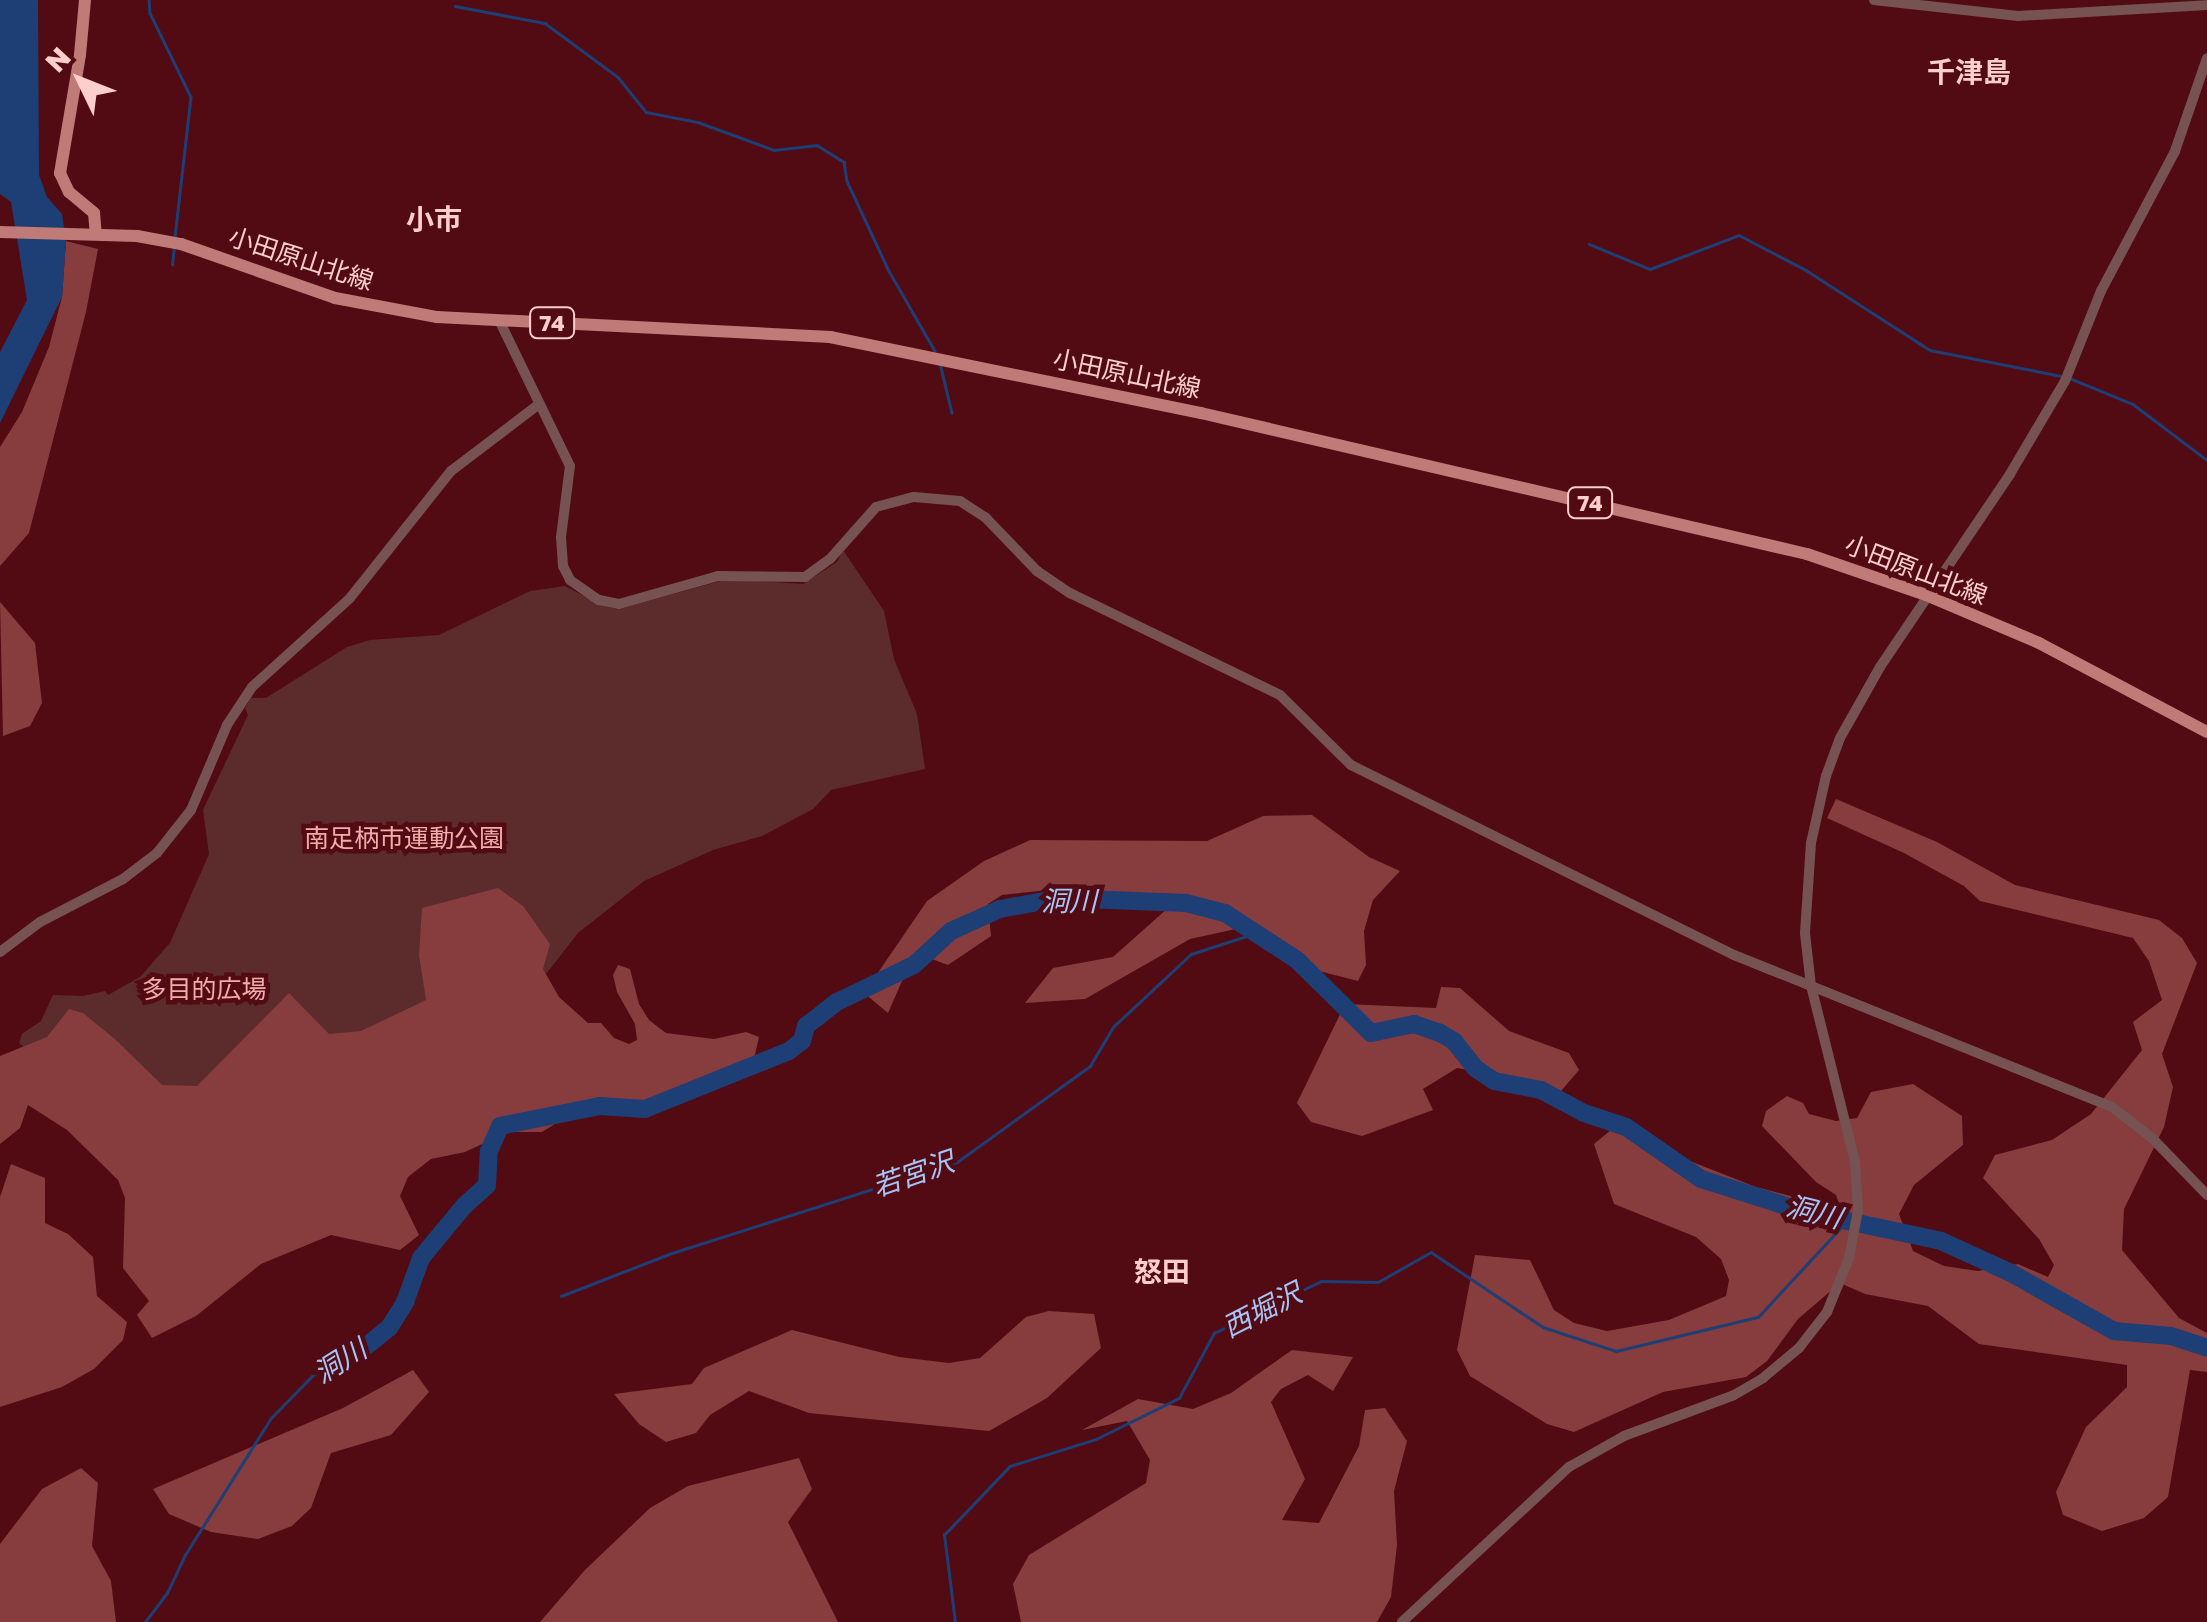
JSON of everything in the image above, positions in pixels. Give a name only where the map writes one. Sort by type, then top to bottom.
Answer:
[{"type":"main road","points":[[84,0],[80,55],[60,173],[69,192],[94,213],[96,234]]},
{"type":"main road","name":"小田原山北線","points":[[0,232],[96,234],[175,243],[336,298],[386,310],[500,322],[655,325],[815,336],[938,356],[1806,554],[1926,595],[2095,670],[2207,732]]},
{"type":"street","points":[[1874,0],[2018,16],[2207,5]]},
{"type":"street","points":[[1402,1622],[1570,1467],[1624,1436],[1734,1395],[1763,1378],[1799,1348],[1840,1285],[1858,1210],[1849,1134],[1811,986],[1804,890],[1831,760],[1880,667],[2028,446],[2067,376],[2101,292],[2175,152],[2207,58]]},
{"type":"street","points":[[500,322],[570,466],[561,537],[563,566],[578,587],[599,600],[618,604],[718,576],[805,576],[830,559],[876,507],[914,498],[960,501],[986,517],[1037,571],[1070,592],[1280,695],[1350,766],[1734,955],[2112,1107],[2152,1138],[2207,1195]]},
{"type":"street","points":[[0,952],[40,922],[123,879],[157,853],[191,810],[227,725],[252,687],[361,586],[451,471],[538,405]]},
{"type":"green space","name":"南足柄市運動公園","points":[[843,550],[884,611],[894,659],[917,714],[925,769],[831,790],[813,809],[762,836],[713,850],[644,881],[578,933],[525,1001],[280,1153],[39,1059],[19,1043],[22,1034],[41,1021],[53,995],[83,996],[105,991],[108,995],[140,977],[170,943],[209,854],[203,810],[248,715],[245,708],[251,698],[266,698],[347,647],[370,640],[439,635],[530,591],[565,586],[603,606],[619,609],[728,579],[803,584],[837,562]]},
{"type":"shaded area","points":[[66,241],[98,249],[86,312],[29,533],[0,566],[0,447],[22,412],[49,347],[62,297]]},
{"type":"shaded area","points":[[0,602],[35,643],[42,703],[30,726],[3,736]]},
{"type":"shaded area","points":[[1836,799],[1937,842],[2015,885],[2159,920],[2182,938],[2197,963],[2162,1054],[2173,1087],[2164,1127],[2124,1209],[2122,1250],[2179,1318],[2207,1333],[2207,1372],[2190,1370],[2168,1497],[2144,1518],[2102,1531],[2063,1515],[2056,1492],[2086,1427],[2127,1387],[2127,1365],[1979,1344],[1928,1306],[1865,1294],[1840,1283],[1798,1319],[1767,1361],[1746,1377],[1663,1392],[1574,1432],[1547,1424],[1470,1376],[1457,1350],[1475,1255],[1530,1260],[1554,1310],[1574,1323],[1607,1331],[1669,1320],[1726,1296],[1729,1280],[1721,1259],[1696,1237],[1614,1204],[1594,1144],[1611,1130],[1756,1187],[1841,1209],[1836,1195],[1816,1182],[1762,1126],[1766,1111],[1787,1096],[1803,1103],[1809,1114],[1836,1121],[1857,1118],[1871,1092],[1913,1084],[1962,1116],[1963,1145],[1914,1185],[1899,1214],[1913,1251],[1944,1266],[1978,1271],[2018,1264],[2048,1277],[2054,1265],[2039,1239],[1983,1178],[1995,1155],[2052,1140],[2091,1114],[2142,1050],[2133,1022],[2162,1000],[2149,961],[2133,938],[1980,901],[1964,886],[1904,853],[1827,818]]},
{"type":"shaded area","points":[[1312,815],[1369,857],[1400,871],[1373,900],[1364,931],[1366,965],[1358,981],[1284,962],[1245,927],[1190,939],[1085,999],[1025,1003],[1053,968],[1113,957],[1168,908],[1145,895],[1064,888],[1002,895],[988,904],[991,936],[948,965],[932,959],[902,981],[888,1013],[864,993],[927,901],[984,861],[1030,840],[1207,841],[1263,816]]},
{"type":"shaded area","points":[[498,888],[523,906],[550,944],[543,969],[559,997],[588,1023],[601,1023],[614,1038],[629,1044],[637,1040],[635,1024],[617,992],[613,975],[618,965],[630,969],[639,1004],[649,1020],[666,1033],[714,1039],[746,1032],[759,1037],[754,1059],[643,1103],[598,1097],[542,1132],[508,1132],[465,1152],[431,1159],[408,1177],[400,1196],[419,1235],[400,1250],[331,1235],[261,1264],[196,1316],[152,1338],[137,1315],[149,1301],[123,1268],[125,1198],[118,1180],[67,1130],[28,1105],[20,1128],[0,1144],[0,1056],[47,1037],[69,1009],[83,1013],[162,1085],[197,1086],[289,993],[329,1034],[361,1031],[426,1000],[419,955],[422,908]]},
{"type":"shaded area","points":[[1441,987],[1460,988],[1509,1031],[1569,1053],[1579,1070],[1561,1091],[1534,1080],[1457,1068],[1423,1089],[1433,1110],[1362,1136],[1311,1122],[1297,1103],[1345,1004],[1436,1008]]},
{"type":"shaded area","points":[[11,1164],[45,1178],[45,1223],[68,1234],[93,1257],[97,1296],[127,1322],[123,1340],[94,1369],[62,1387],[0,1407],[0,1197]]},
{"type":"shaded area","points":[[1049,1311],[1094,1314],[1101,1348],[1047,1398],[989,1431],[809,1413],[749,1391],[710,1415],[696,1433],[666,1442],[639,1424],[614,1394],[692,1384],[704,1368],[792,1330],[899,1357],[949,1363],[980,1358],[1026,1317]]},
{"type":"shaded area","points":[[1292,1350],[1353,1357],[1333,1391],[1308,1375],[1281,1389],[1271,1402],[1305,1479],[1282,1520],[1319,1523],[1359,1446],[1365,1410],[1385,1408],[1407,1441],[1394,1491],[1397,1545],[1391,1597],[1377,1622],[1021,1622],[1013,1584],[1029,1555],[1146,1483],[1150,1460],[1127,1421],[1082,1430],[1138,1399],[1193,1409],[1231,1393]]},
{"type":"shaded area","points":[[413,1370],[429,1392],[391,1435],[331,1453],[311,1508],[292,1526],[258,1539],[211,1532],[169,1514],[153,1489],[343,1408]]},
{"type":"shaded area","points":[[799,1458],[812,1489],[788,1522],[838,1622],[540,1622],[585,1570],[650,1508],[688,1486]]},
{"type":"shaded area","points":[[81,1468],[98,1483],[92,1546],[111,1581],[116,1622],[0,1622],[0,1544],[42,1489]]},
{"type":"water","points":[[0,0],[38,0],[39,175],[47,197],[62,214],[66,241],[62,297],[0,423],[0,352],[27,300],[11,202],[0,194]]},
{"type":"waterway","points":[[149,0],[150,13],[191,97],[175,238]]},
{"type":"waterway","points":[[455,6],[545,23],[618,77],[646,112],[698,122],[774,150],[817,145],[844,162],[847,181],[889,271],[935,351]]},
{"type":"waterway","points":[[1589,244],[1650,269],[1739,235],[1806,270],[1930,350],[2061,376]]},
{"type":"waterway","points":[[172,265],[174,246]]},
{"type":"waterway","points":[[940,363],[952,413]]},
{"type":"waterway","points":[[2069,378],[2133,404],[2207,460]]},
{"type":"waterway","name":"洞川","points":[[322,1366],[359,1352],[389,1328],[405,1302],[421,1258],[487,1185],[489,1151],[500,1126],[600,1106],[645,1109],[789,1051],[802,1041],[806,1026],[837,1002],[914,965],[951,931],[1000,909],[1060,898],[1186,903],[1225,913],[1297,960],[1371,1033],[1414,1024],[1440,1033],[1454,1041],[1475,1068],[1494,1081],[1541,1090],[1584,1113],[1626,1127],[1701,1179],[1805,1212],[1941,1241],[2011,1273],[2114,1331],[2171,1336],[2207,1348]]},
{"type":"waterway","name":"若宮沢","points":[[561,1296],[672,1253],[957,1162],[1090,1066],[1113,1027],[1191,954],[1259,932]]},
{"type":"waterway","name":"西堀沢","points":[[955,1622],[944,1535],[1010,1466],[1096,1439],[1179,1398],[1214,1333],[1321,1281],[1378,1282],[1431,1252],[1543,1327],[1616,1351],[1758,1317],[1847,1221]]},
{"type":"waterway","name":"洞川","points":[[145,1622],[167,1593],[185,1555],[271,1418],[322,1366]]},
{"type":"district","name":"千津島","points":[[1969,72]]},
{"type":"district","name":"小市","points":[[434,219]]},
{"type":"district","name":"怒田","points":[[1162,1272]]},
{"type":"park label","name":"多目的広場","points":[[204,989]]}]
